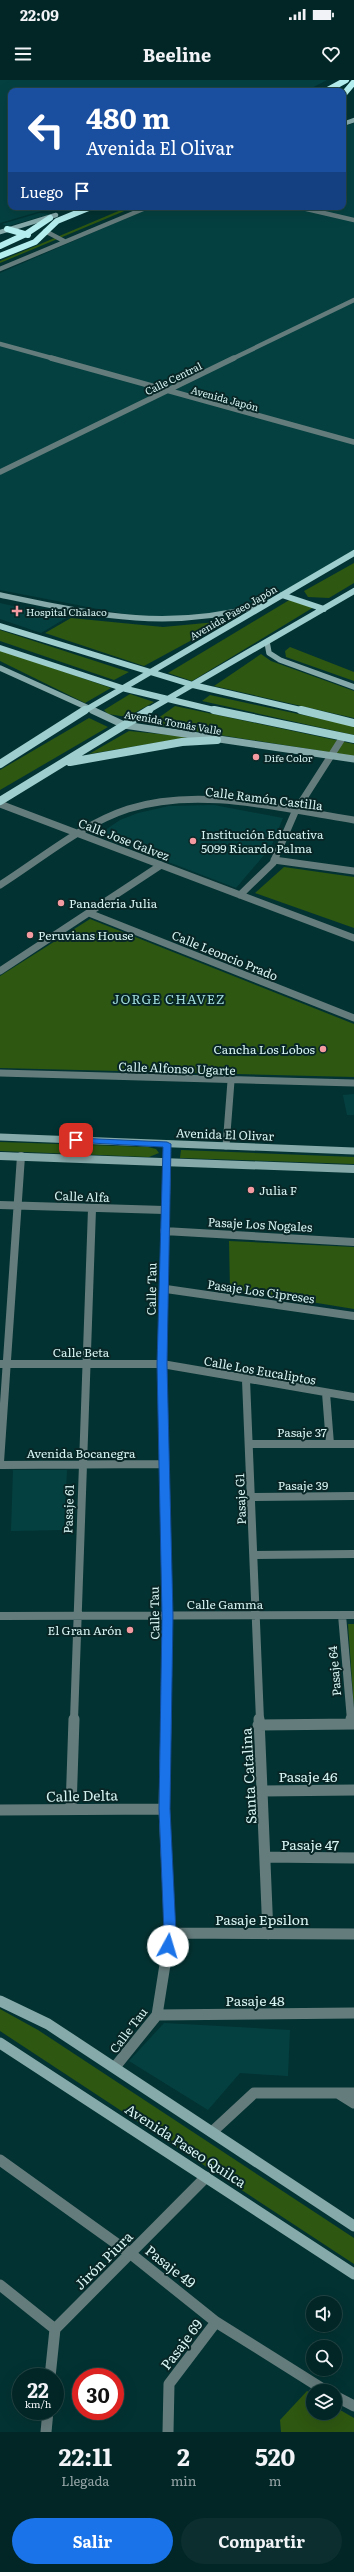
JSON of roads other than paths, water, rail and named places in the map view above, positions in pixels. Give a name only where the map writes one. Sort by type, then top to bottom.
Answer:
[{"type":"highway","points":[[331,88],[346,80]]},
{"type":"highway","points":[[346,91],[354,82]]},
{"type":"highway","points":[[0,246],[26,234],[56,215],[68,210]]},
{"type":"highway","points":[[0,256],[37,241],[54,223],[84,210]]},
{"type":"highway","points":[[56,215],[64,218]]},
{"type":"highway","points":[[3,230],[26,234],[37,241]]},
{"type":"main road","points":[[3,230],[56,215]]},
{"type":"main road","name":"Avenida Paseo Japón","points":[[0,764],[89,710],[122,688],[354,553]]},
{"type":"main road","points":[[0,801],[124,725],[354,591]]},
{"type":"main road","points":[[0,595],[119,617],[172,621],[214,618],[273,600]]},
{"type":"main road","points":[[282,595],[324,609]]},
{"type":"main road","points":[[0,626],[193,686],[354,723]]},
{"type":"main road","points":[[267,642],[269,653],[280,660],[354,687]]},
{"type":"main road","name":"Avenida Tomás Valle","points":[[0,648],[122,688],[169,700],[354,739]]},
{"type":"main road","name":"Avenida Tomás Valle","points":[[0,668],[124,725],[217,740],[354,759]]},
{"type":"main road","points":[[62,764],[182,742],[217,740]]},
{"type":"main road","name":"Avenida El Olivar","points":[[0,1137],[354,1151]]},
{"type":"main road","points":[[0,1156],[354,1169]]},
{"type":"main road","name":"Avenida Paseo Quilca","points":[[0,2001],[48,2024],[116,2067],[354,2226]]},
{"type":"main road","name":"Avenida Paseo Quilca","points":[[0,2043],[354,2274]]},
{"type":"street","points":[[0,268],[141,210]]},
{"type":"street","points":[[311,210],[354,220]]},
{"type":"street","points":[[45,231],[55,238],[64,241]]},
{"type":"street","name":"Calle Central","points":[[0,472],[354,300]]},
{"type":"street","name":"Avenida Japón","points":[[0,344],[354,442]]},
{"type":"street","points":[[240,895],[274,860],[295,812],[343,737]]},
{"type":"street","name":"Calle Ramón Castilla","points":[[0,885],[80,835],[129,809],[172,801],[213,800],[354,820]]},
{"type":"street","name":"Calle Jose Galvez","points":[[0,804],[354,938]]},
{"type":"street","points":[[274,860],[354,871]]},
{"type":"street","points":[[0,971],[160,865]]},
{"type":"street","name":"Calle Leoncio Prado","points":[[89,913],[354,1018]]},
{"type":"street","name":"Calle Alfonso Ugarte","points":[[0,1073],[354,1083]]},
{"type":"street","points":[[226,1146],[231,1080]]},
{"type":"street","name":"Calle Tau","points":[[116,2067],[157,2015],[170,1933],[164,1809],[168,1616],[163,1464],[162,1364],[166,1289],[164,1210],[167,1144]]},
{"type":"street","points":[[0,1464],[4,1364],[21,1156]]},
{"type":"street","name":"Calle Alfa","points":[[0,1205],[164,1210]]},
{"type":"street","name":"Pasaje 61","points":[[71,1809],[81,1465],[92,1209]]},
{"type":"street","name":"Pasaje Los Nogales","points":[[164,1231],[354,1242]]},
{"type":"street","name":"Pasaje Los Cipreses","points":[[166,1289],[354,1316]]},
{"type":"street","name":"Calle Beta","points":[[4,1364],[162,1364]]},
{"type":"street","name":"Calle Los Eucaliptos","points":[[162,1364],[354,1398]]},
{"type":"street","name":"Pasaje G1","points":[[246,1380],[256,1616]]},
{"type":"street","points":[[326,1393],[330,1444]]},
{"type":"street","name":"Pasaje 37","points":[[249,1444],[354,1444]]},
{"type":"street","name":"Avenida Bocanegra","points":[[0,1464],[163,1464]]},
{"type":"street","name":"Pasaje 39","points":[[252,1497],[354,1496]]},
{"type":"street","points":[[254,1555],[354,1554]]},
{"type":"street","name":"Pasaje 64","points":[[342,1615],[352,1724]]},
{"type":"street","name":"Calle Gamma","points":[[0,1616],[354,1615]]},
{"type":"street","name":"Santa Catalina","points":[[256,1616],[258,1725],[263,1791],[268,1934]]},
{"type":"street","points":[[258,1725],[352,1724]]},
{"type":"street","name":"Pasaje 46","points":[[263,1791],[354,1790]]},
{"type":"street","name":"Calle Delta","points":[[0,1810],[164,1809]]},
{"type":"street","name":"Pasaje 47","points":[[266,1858],[354,1858]]},
{"type":"street","name":"Pasaje Epsilon","points":[[170,1933],[354,1934]]},
{"type":"street","name":"Pasaje 48","points":[[157,2015],[354,2013]]},
{"type":"street","points":[[337,2093],[354,2103]]},
{"type":"street","points":[[212,2132],[254,2094],[354,2093]]},
{"type":"street","name":"Pasaje 49","points":[[0,2160],[131,2254],[216,2322],[315,2384]]},
{"type":"street","name":"Jirón Piura","points":[[54,2329],[131,2254],[206,2177]]},
{"type":"street","points":[[0,2284],[54,2329],[51,2368]]},
{"type":"street","name":"Pasaje 69","points":[[168,2432],[169,2384],[216,2322]]},
{"type":"street","points":[[342,2400],[354,2406]]},
{"type":"street","points":[[46,2432],[47,2420]]},
{"type":"place","name":"Hospital Chalaco","points":[[17,611]]},
{"type":"place","name":"Dife Color","points":[[256,757]]},
{"type":"place","name":"Institución Educativa 5099 Ricardo Palma","points":[[193,841]]},
{"type":"place","name":"Panaderia Julia","points":[[61,903]]},
{"type":"place","name":"Peruvians House","points":[[30,935]]},
{"type":"place","name":"Cancha Los Lobos","points":[[323,1049]]},
{"type":"place","name":"Julia F","points":[[251,1190]]},
{"type":"place","name":"El Gran Arón","points":[[130,1630]]},
{"type":"district","name":"JORGE CHAVEZ","points":[[169,998]]}]
